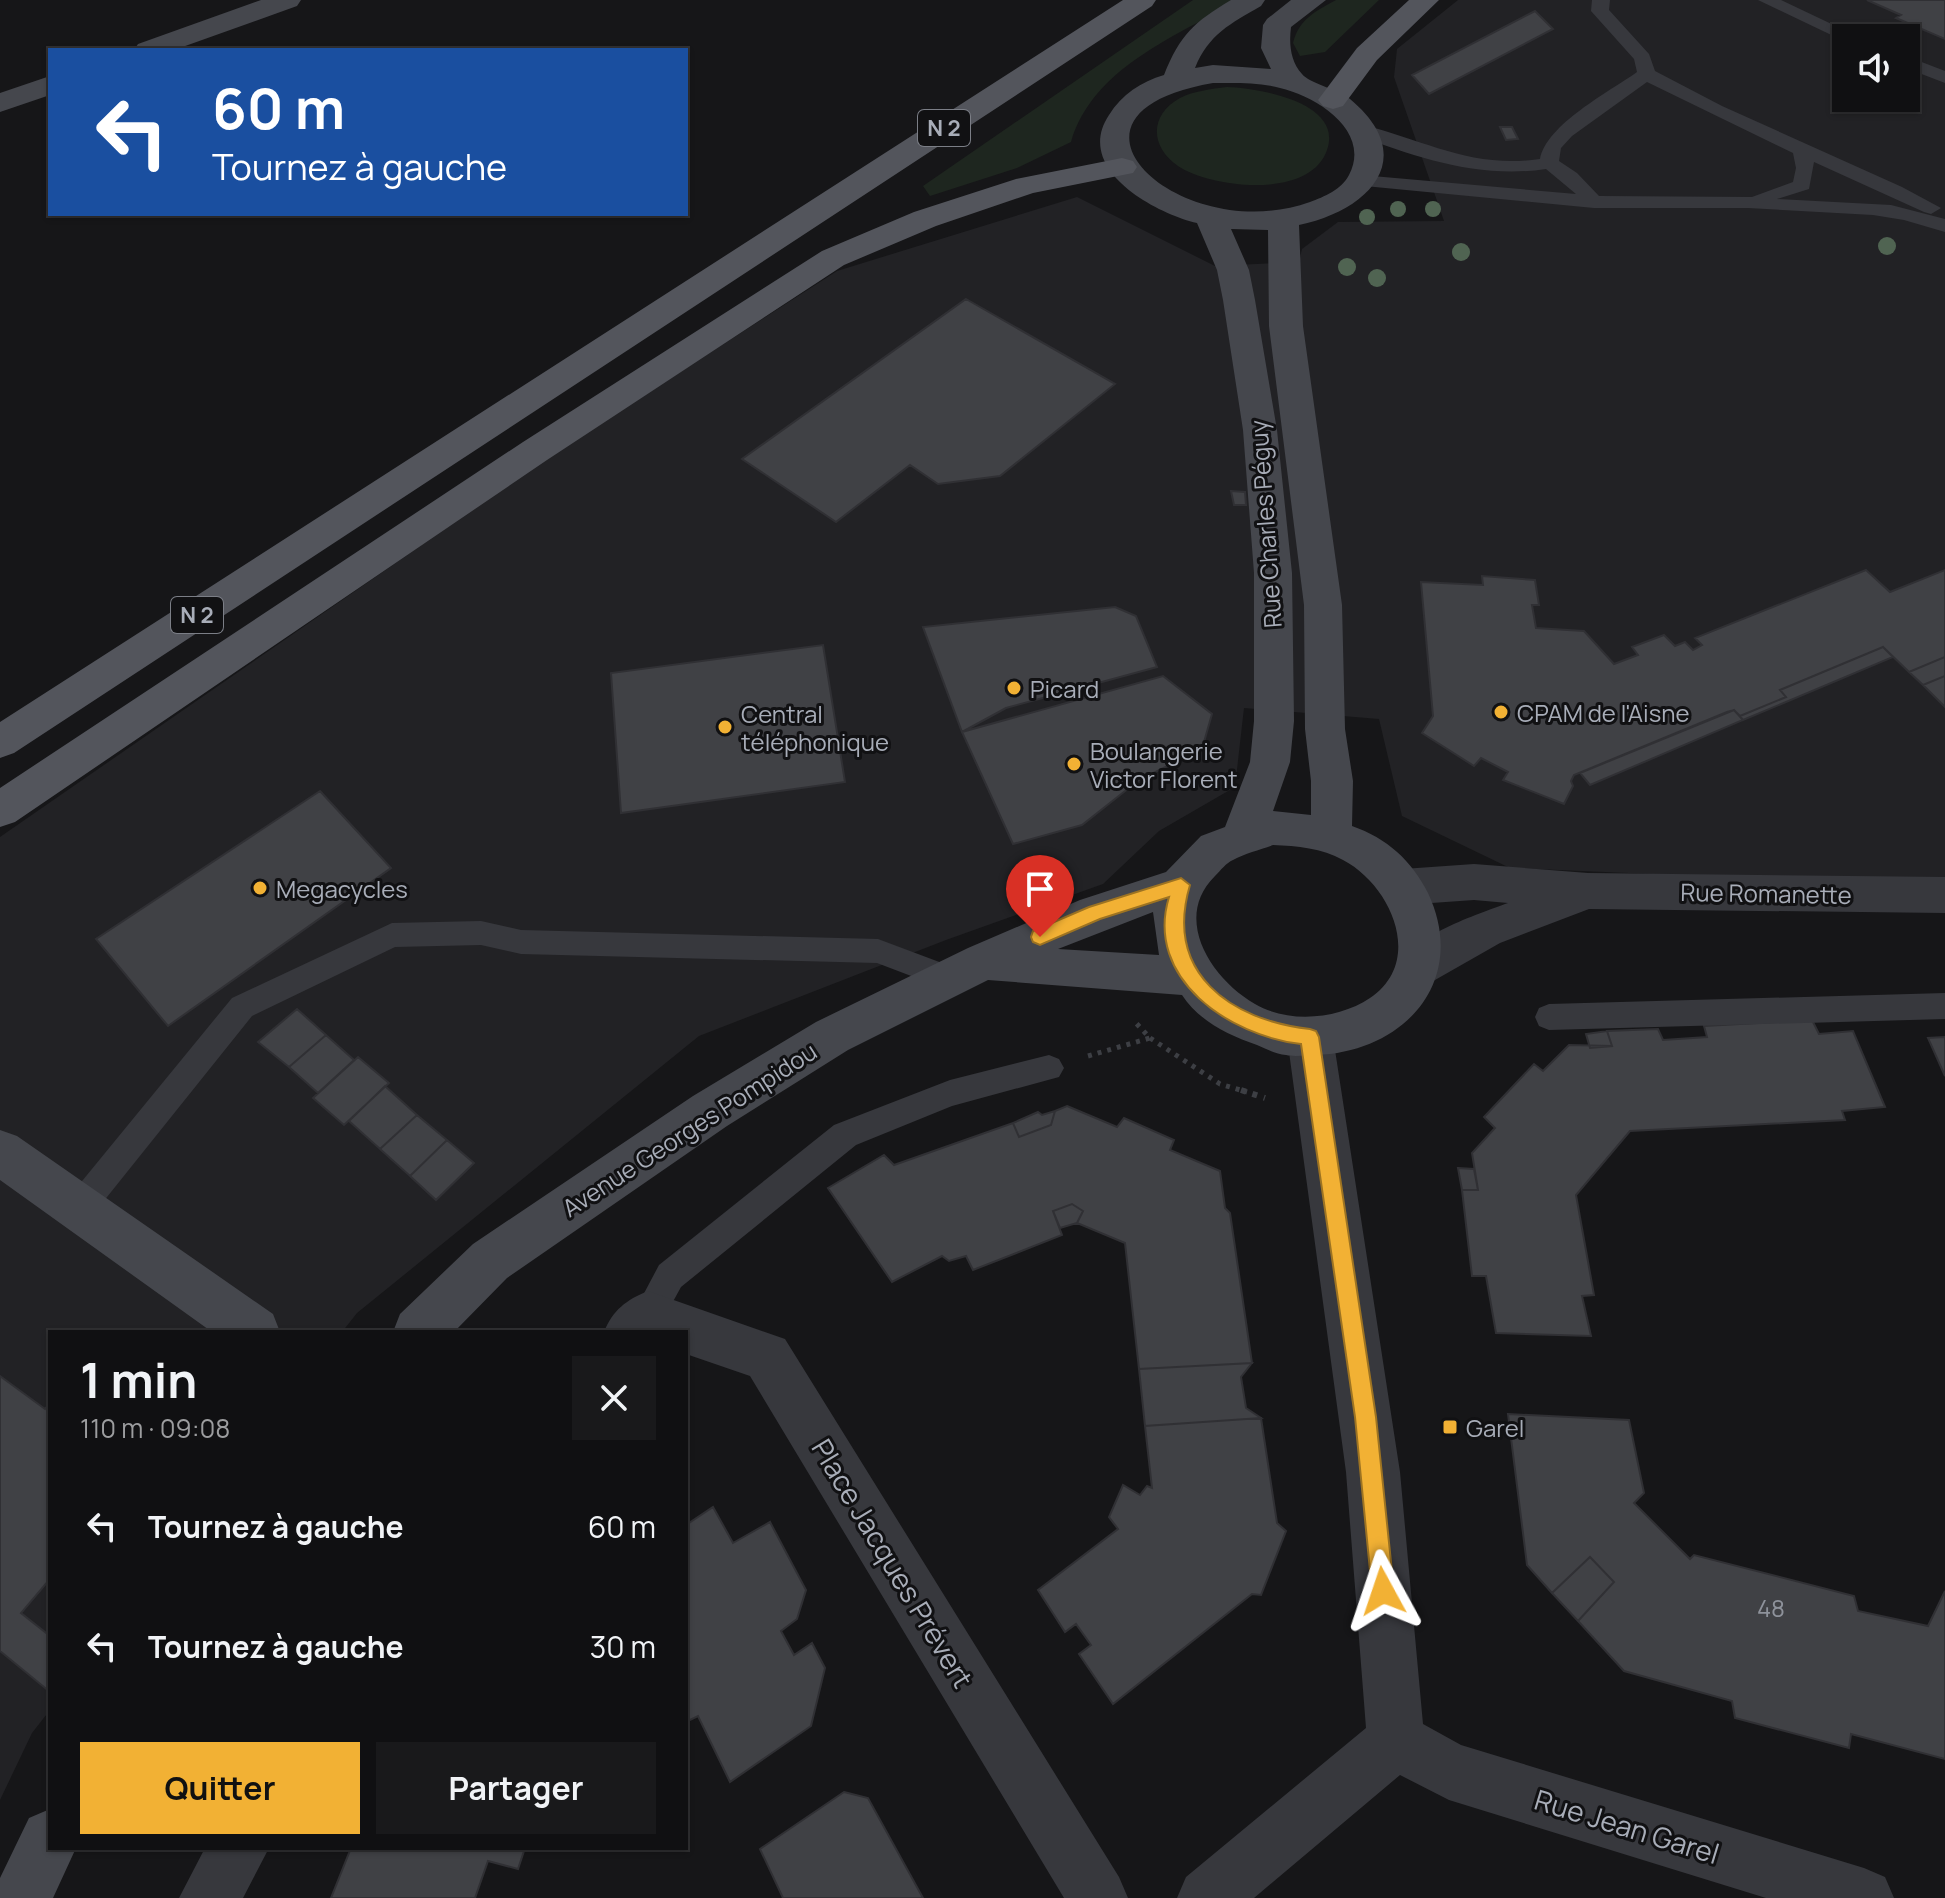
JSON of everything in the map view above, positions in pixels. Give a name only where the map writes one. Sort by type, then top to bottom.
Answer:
[{"type":"main road","points":[[154,48],[287,0]]},
{"type":"main road","name":"N 2","points":[[0,742],[1142,0]]},
{"type":"main road","points":[[1176,80],[1190,45],[1210,24],[1251,0]]},
{"type":"main road","points":[[1291,82],[1275,48],[1277,25],[1293,10],[1312,0]]},
{"type":"main road","points":[[1333,100],[1367,54],[1425,0]]},
{"type":"main road","points":[[1226,74],[1252,74],[1291,82],[1333,100],[1352,115],[1364,131],[1370,149],[1369,166],[1361,181],[1342,199],[1283,220],[1234,221],[1210,217],[1156,197],[1135,183],[1122,167],[1114,146],[1116,125],[1128,107],[1149,91],[1176,80],[1226,74]]},
{"type":"main road","points":[[0,103],[48,86]]},
{"type":"main road","points":[[0,810],[535,451],[833,258],[925,219],[1027,185],[1122,167]]},
{"type":"main road","name":"Rue Charles Péguy","points":[[1210,217],[1233,270],[1239,300],[1260,430],[1273,573],[1274,721],[1270,762],[1244,833]]},
{"type":"main road","name":"Rue Charles Péguy","points":[[1283,220],[1286,326],[1323,605],[1325,729],[1332,781],[1331,835]]},
{"type":"main road","points":[[1272,828],[1302,829],[1331,835],[1359,848],[1384,865],[1403,887],[1416,913],[1421,939],[1419,966],[1409,989],[1380,1017],[1341,1034],[1310,1037],[1268,1030],[1230,1014],[1208,996],[1191,976],[1180,954],[1173,930],[1174,907],[1181,885],[1196,863],[1218,845],[1244,833],[1272,828]]},
{"type":"main road","name":"Avenue Georges Pompidou","points":[[420,1330],[490,1261],[710,1111],[832,1036],[966,970],[1095,913],[1181,885]]},
{"type":"main road","points":[[966,970],[1191,976]]},
{"type":"main road","points":[[2,1152],[252,1330]]},
{"type":"main road","points":[[22,1898],[48,1843]]},
{"type":"street","name":"Rue Romanette","points":[[1403,887],[1474,882],[1588,891],[1945,895]]},
{"type":"street","name":"Rue Romanette","points":[[1419,966],[1485,930],[1588,891]]},
{"type":"street","points":[[1207,1898],[1396,1741],[1373,1472],[1310,1037]]},
{"type":"street","name":"Place Jacques Prévert","points":[[639,1324],[662,1330]]},
{"type":"street","name":"Place Jacques Prévert","points":[[688,1337],[767,1357],[1098,1898]]},
{"type":"street","name":"Rue Jean Garel","points":[[1396,1741],[1449,1771],[1864,1898]]},
{"type":"street","points":[[209,1898],[238,1850]]},
{"type":"lane","points":[[1618,0],[1600,5],[1643,58],[1646,74]]},
{"type":"lane","points":[[1767,0],[1832,29]]},
{"type":"lane","points":[[1920,67],[1945,78]]},
{"type":"lane","points":[[1646,74],[1700,104],[1863,175],[1945,216]]},
{"type":"lane","points":[[1549,163],[1552,147],[1565,132],[1646,74]]},
{"type":"lane","points":[[1364,131],[1441,159],[1508,167],[1549,163],[1570,177],[1594,202]]},
{"type":"lane","points":[[1748,202],[1802,185],[1806,168],[1802,148]]},
{"type":"lane","points":[[1361,181],[1594,202],[1748,202],[1771,206],[1894,211],[1945,226]]},
{"type":"lane","points":[[80,1207],[242,1007],[392,935],[481,933],[521,942],[878,951],[966,970]]},
{"type":"lane","points":[[1549,1017],[1945,1006]]},
{"type":"lane","points":[[639,1324],[670,1276],[845,1135],[950,1093],[1049,1068]]},
{"type":"path","points":[[1150,1038],[1220,1084],[1272,1100],[1321,1098]]},
{"type":"shaded area","points":[[1193,0],[1239,0],[1164,41],[1117,74],[1098,93],[1082,116],[1071,142],[1017,168],[930,196],[923,186]]},
{"type":"shaded area","points":[[1336,0],[1379,0],[1325,52],[1300,56],[1293,43],[1299,28],[1315,12]]},
{"type":"shaded area","points":[[1458,0],[1945,0],[1945,877],[1721,877],[1510,868],[1402,816],[1379,719],[1244,708],[1235,787],[1159,831],[1103,884],[946,940],[699,1036],[357,1313],[344,1330],[48,1330],[48,1713],[32,1733],[0,1800],[0,837],[556,452],[837,271],[1077,197],[1215,266],[1299,262],[1302,249],[1338,222],[1444,221],[1394,77],[1397,49]]},
{"type":"shaded area","points":[[1227,87],[1276,95],[1311,109],[1323,120],[1329,134],[1327,150],[1317,166],[1301,177],[1258,185],[1213,180],[1178,166],[1162,150],[1158,141],[1158,122],[1163,113],[1180,98]]},
{"type":"building","points":[[1867,0],[1945,0],[1945,39],[1920,28],[1920,24],[1910,24],[1896,18],[1901,15]]},
{"type":"building","points":[[1535,11],[1553,29],[1429,94],[1412,75]]},
{"type":"building","points":[[1500,127],[1512,127],[1518,139],[1506,140]]},
{"type":"building","points":[[966,299],[1115,384],[1000,476],[938,484],[910,465],[836,522],[742,459]]},
{"type":"building","points":[[1231,491],[1245,492],[1246,505],[1234,505]]},
{"type":"building","points":[[1866,570],[1890,592],[1945,570],[1945,657],[1909,672],[1883,647],[1780,690],[1786,697],[1740,716],[1734,710],[1727,712],[1574,775],[1571,781],[1573,786],[1564,804],[1503,780],[1508,772],[1481,758],[1474,766],[1422,733],[1433,716],[1421,582],[1483,585],[1482,576],[1535,580],[1539,605],[1532,605],[1536,628],[1584,631],[1614,664],[1638,655],[1632,647],[1664,635],[1675,646],[1685,642],[1693,650],[1702,645],[1695,638]]},
{"type":"building","name":"Picard","points":[[1115,607],[1136,616],[1157,667],[1006,708],[962,732],[923,627]]},
{"type":"building","name":"Central téléphonique","points":[[823,645],[845,782],[621,813],[611,673]]},
{"type":"building","points":[[1883,647],[1893,657],[1743,720],[1740,716],[1786,697],[1780,690]]},
{"type":"building","points":[[1945,657],[1945,676],[1923,685],[1909,672]]},
{"type":"building","name":"Boulangerie Victor Florent","points":[[1163,676],[1212,714],[1202,749],[1139,780],[1082,825],[1013,844],[962,732]]},
{"type":"building","points":[[1945,676],[1945,707],[1923,685]]},
{"type":"building","points":[[1734,710],[1743,720],[1590,785],[1580,773]]},
{"type":"building","points":[[320,791],[391,868],[168,1026],[96,939]]},
{"type":"building","points":[[297,1009],[326,1035],[289,1067],[258,1042]]},
{"type":"building","points":[[1812,1020],[1819,1034],[1853,1031],[1885,1107],[1842,1111],[1845,1120],[1630,1131],[1576,1195],[1594,1295],[1582,1296],[1591,1336],[1496,1333],[1486,1276],[1472,1276],[1462,1190],[1478,1190],[1472,1153],[1495,1128],[1484,1117],[1534,1064],[1543,1071],[1569,1045],[1612,1046],[1607,1031],[1658,1029],[1663,1040],[1707,1037],[1704,1026]]},
{"type":"building","points":[[1607,1031],[1612,1046],[1590,1048],[1586,1034]]},
{"type":"building","points":[[326,1035],[354,1060],[318,1093],[289,1067]]},
{"type":"building","points":[[1945,1037],[1945,1076],[1928,1038]]},
{"type":"building","points":[[358,1057],[389,1083],[344,1125],[313,1098]]},
{"type":"building","points":[[385,1086],[417,1115],[380,1149],[349,1121]]},
{"type":"building","points":[[1067,1106],[1117,1127],[1124,1118],[1174,1140],[1170,1150],[1220,1171],[1225,1208],[1230,1213],[1252,1363],[1139,1369],[1125,1243],[1077,1223],[1083,1211],[1072,1204],[1053,1211],[1062,1235],[973,1270],[966,1256],[949,1261],[942,1256],[892,1282],[828,1188],[884,1155],[894,1165],[1013,1123],[1019,1137],[1051,1125],[1055,1111]]},
{"type":"building","points":[[1055,1111],[1051,1125],[1019,1137],[1013,1123],[1038,1112],[1042,1115]]},
{"type":"building","points":[[417,1115],[447,1140],[410,1176],[380,1149]]},
{"type":"building","points":[[447,1140],[474,1163],[436,1200],[410,1176]]},
{"type":"building","points":[[1458,1168],[1474,1169],[1478,1190],[1462,1190]]},
{"type":"building","points":[[1072,1204],[1083,1211],[1077,1223],[1060,1228],[1053,1211]]},
{"type":"building","points":[[1252,1363],[1241,1377],[1246,1408],[1261,1418],[1145,1426],[1139,1369]]},
{"type":"building","points":[[0,1376],[45,1409],[48,1405],[48,1581],[21,1613],[48,1634],[48,1690],[0,1651]]},
{"type":"building","points":[[1508,1414],[1629,1420],[1644,1493],[1634,1503],[1690,1559],[1694,1555],[1854,1596],[1858,1611],[1928,1626],[1945,1591],[1945,1759],[1851,1734],[1849,1748],[1735,1718],[1732,1701],[1624,1671],[1578,1621],[1614,1582],[1590,1557],[1552,1593],[1527,1565]]},
{"type":"building","points":[[1261,1418],[1277,1523],[1286,1531],[1261,1595],[1252,1594],[1113,1704],[1079,1654],[1091,1645],[1076,1624],[1065,1632],[1038,1590],[1118,1529],[1109,1517],[1123,1485],[1140,1495],[1147,1486],[1152,1488],[1145,1426]]},
{"type":"building","points":[[713,1507],[733,1543],[770,1522],[806,1590],[797,1619],[781,1631],[794,1655],[812,1643],[825,1668],[811,1726],[730,1782],[698,1716],[688,1721],[688,1524]]},
{"type":"building","points":[[1590,1557],[1614,1582],[1578,1621],[1552,1593]]},
{"type":"building","points":[[844,1792],[868,1798],[923,1898],[783,1898],[760,1849]]},
{"type":"building","points":[[350,1850],[524,1850],[518,1869],[488,1861],[475,1898],[331,1898]]},
{"type":"place","name":"Picard","points":[[1014,688]]},
{"type":"place","name":"CPAM de l'Aisne","points":[[1501,712]]},
{"type":"place","name":"Central téléphonique","points":[[725,727]]},
{"type":"place","name":"Boulangerie Victor Florent","points":[[1074,764]]},
{"type":"place","name":"Megacycles","points":[[260,888]]},
{"type":"place","name":"Garel","points":[[1450,1427]]},
{"type":"route","points":[[1040,937],[1095,913],[1181,885],[1174,907],[1173,930],[1191,976],[1208,996],[1230,1014],[1281,1034],[1310,1037],[1373,1472],[1383,1591]]}]
